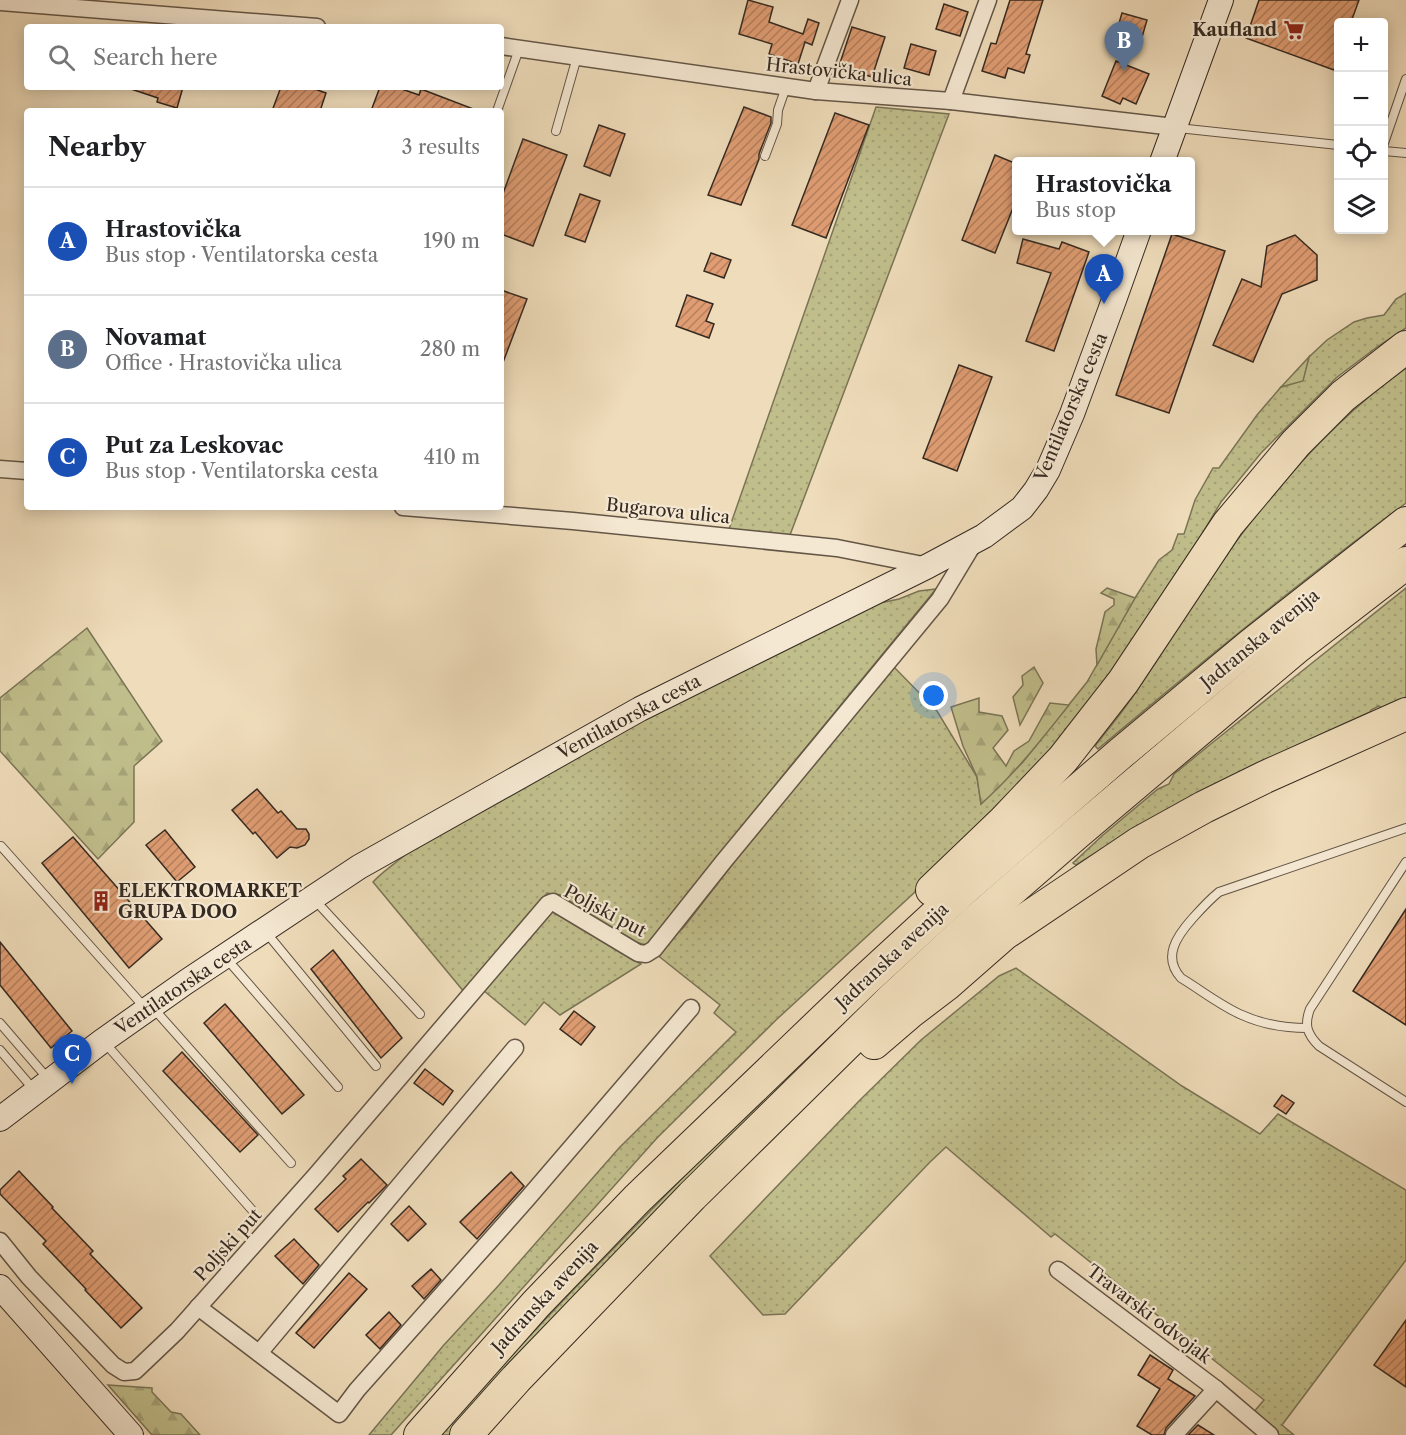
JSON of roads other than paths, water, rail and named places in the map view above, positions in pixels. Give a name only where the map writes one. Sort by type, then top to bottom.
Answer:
[{"type":"highway","points":[[536,1304],[572,1242],[616,1195],[729,1082],[1005,821],[1063,759],[1122,682],[1227,524],[1296,443],[1343,396],[1401,351]]},
{"type":"highway","name":"Jadranska avenija","points":[[420,1435],[536,1304],[637,1199],[863,982],[964,889],[1121,753],[1252,644],[1406,523]]},
{"type":"highway","name":"Jadranska avenija","points":[[466,1435],[516,1379],[692,1196],[892,999],[978,919],[1288,654],[1406,563]]},
{"type":"highway","points":[[692,1196],[1004,934],[1038,910],[1139,843],[1204,807],[1406,714]]},
{"type":"main road","points":[[1164,157],[1221,0]]},
{"type":"main road","name":"Ventilatorska cesta","points":[[2,1114],[149,1008],[360,867],[640,709],[984,536],[1022,508],[1048,470],[1072,414],[1138,235]]},
{"type":"main road","points":[[0,1287],[131,1435]]},
{"type":"street","points":[[816,92],[850,0]]},
{"type":"street","points":[[951,101],[988,0]]},
{"type":"street","points":[[0,2],[279,24]]},
{"type":"street","name":"Hrastovička ulica","points":[[504,46],[816,92],[951,101],[1174,127]]},
{"type":"street","points":[[0,469],[24,471]]},
{"type":"street","name":"Bugarova ulica","points":[[440,510],[837,548],[928,566]]},
{"type":"street","name":"Poljski put","points":[[0,1241],[29,1277],[112,1365],[124,1372],[135,1371],[177,1331],[316,1175],[548,904],[552,902],[638,953],[646,954],[654,949],[940,599],[976,540]]},
{"type":"street","name":"Poljski put","points":[[198,1306],[339,1414],[357,1390],[527,1199],[691,1008]]},
{"type":"street","points":[[259,1353],[515,1048]]},
{"type":"street","name":"Travarski odvojak","points":[[1058,1270],[1216,1389],[1270,1435]]},
{"type":"street","name":"Travarski odvojak","points":[[1174,1435],[1216,1389]]},
{"type":"lane","points":[[498,108],[519,49]]},
{"type":"lane","points":[[556,131],[577,57]]},
{"type":"lane","points":[[1388,129],[1406,79]]},
{"type":"lane","points":[[765,156],[777,124],[778,110],[786,87]]},
{"type":"lane","points":[[1174,127],[1334,145]]},
{"type":"lane","points":[[1388,151],[1406,153]]},
{"type":"lane","points":[[1307,1028],[1294,1028],[1241,1015],[1181,978],[1173,963],[1173,952],[1178,936],[1209,900],[1219,892],[1406,828]]},
{"type":"lane","points":[[1,846],[291,1163]]},
{"type":"lane","points":[[1406,862],[1310,1009],[1307,1018],[1310,1037],[1319,1046],[1406,1102]]},
{"type":"lane","points":[[313,898],[420,1014]]},
{"type":"lane","points":[[264,930],[376,1066]]},
{"type":"lane","points":[[225,957],[338,1087]]},
{"type":"lane","points":[[0,1023],[43,1086]]},
{"type":"lane","points":[[103,1040],[252,1210]]},
{"type":"lane","points":[[0,1050],[43,1086]]},
{"type":"place","name":"Kaufland","points":[[1294,30]]},
{"type":"place","name":"Novamat","points":[[1124,71]]},
{"type":"place","name":"Hrastovička","points":[[1104,304]]},
{"type":"place","name":"ELEKTROMARKET GRUPA DOO","points":[[101,901]]},
{"type":"place","name":"Put za Leskovac","points":[[72,1084]]}]
